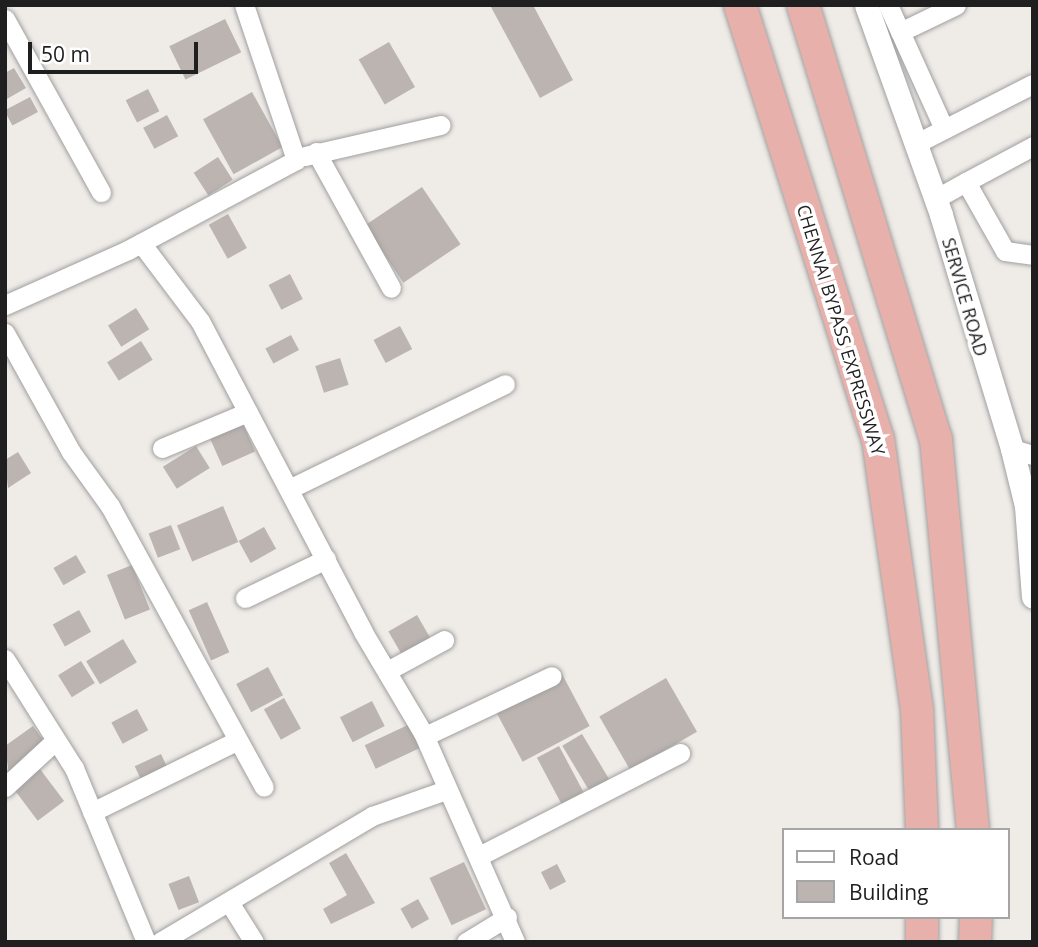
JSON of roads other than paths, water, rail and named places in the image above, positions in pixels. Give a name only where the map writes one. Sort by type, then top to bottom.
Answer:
[{"type":"highway","name":"CHENNAI BYPASS EXPRESSWAY","points":[[740,5],[878,439],[917,710],[922,828]]},
{"type":"highway","points":[[803,5],[936,439],[973,828]]},
{"type":"highway","points":[[922,919],[922,942]]},
{"type":"highway","points":[[975,942],[976,919]]},
{"type":"street","points":[[244,5],[296,160]]},
{"type":"street","name":"SERVICE ROAD","points":[[866,5],[1022,452],[1029,503],[1033,597]]},
{"type":"street","points":[[888,5],[944,129]]},
{"type":"street","points":[[900,32],[956,5]]},
{"type":"street","points":[[5,19],[101,192]]},
{"type":"street","points":[[915,144],[1033,83]]},
{"type":"street","points":[[5,305],[141,243],[296,160],[316,152],[440,125]]},
{"type":"street","points":[[935,199],[1033,146]]},
{"type":"street","points":[[316,152],[391,288]]},
{"type":"street","points":[[966,182],[1005,251],[1033,255]]},
{"type":"street","points":[[141,243],[200,321],[326,559],[425,736],[446,790],[507,917],[515,942]]},
{"type":"street","points":[[5,332],[39,383],[71,452],[110,506],[234,742],[264,787]]},
{"type":"street","points":[[289,489],[505,384]]},
{"type":"street","points":[[162,448],[248,412]]},
{"type":"street","points":[[245,597],[326,559]]},
{"type":"street","points":[[387,671],[444,640]]},
{"type":"street","points":[[5,659],[56,740],[92,812],[146,942]]},
{"type":"street","points":[[425,736],[552,676]]},
{"type":"street","points":[[5,788],[56,740]]},
{"type":"street","points":[[92,812],[234,742]]},
{"type":"street","points":[[479,856],[680,753]]},
{"type":"street","points":[[160,942],[372,816],[446,790]]},
{"type":"street","points":[[229,902],[254,942]]},
{"type":"street","points":[[466,942],[507,917]]}]
